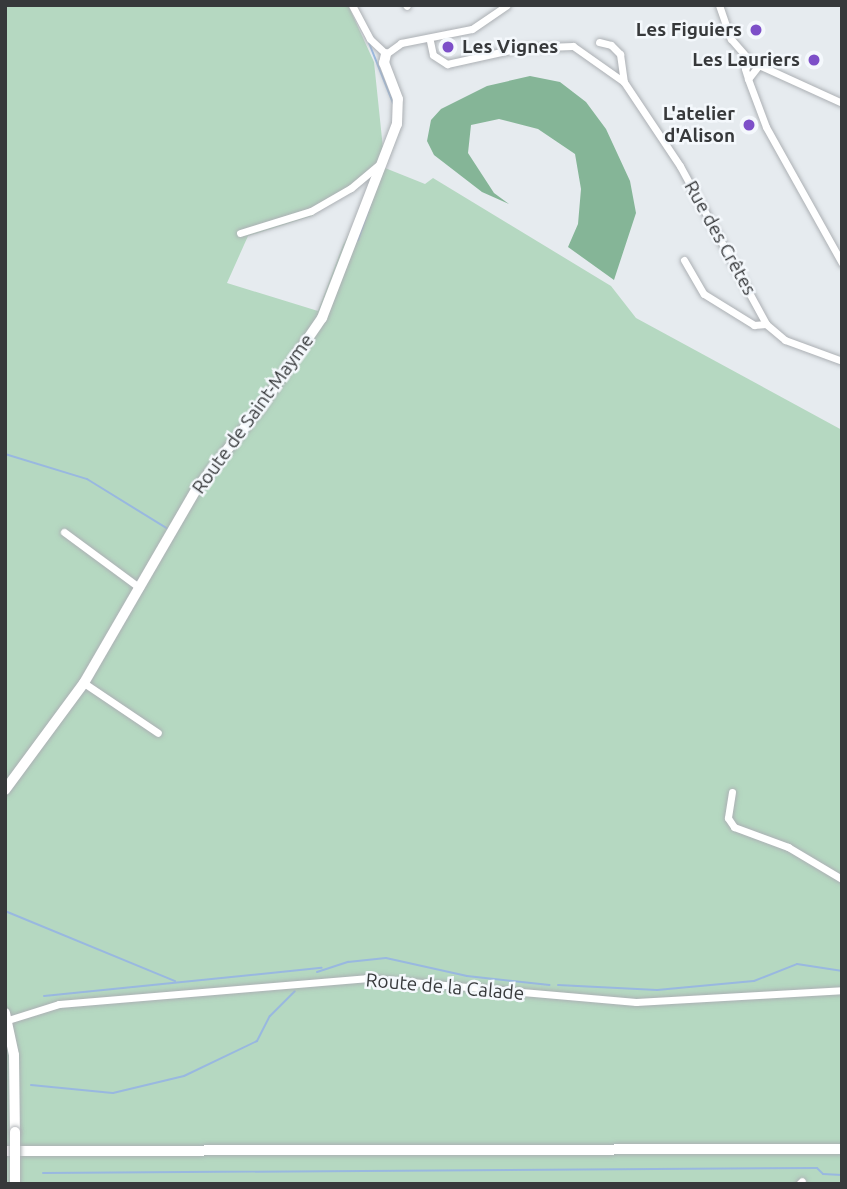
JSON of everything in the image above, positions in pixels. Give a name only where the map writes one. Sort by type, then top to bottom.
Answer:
[{"type":"main road","points":[[5,1151],[842,1149]]},
{"type":"street","points":[[352,5],[370,39],[386,54],[401,43],[430,41],[472,29],[507,5]]},
{"type":"street","points":[[719,5],[731,39],[750,61],[842,103]]},
{"type":"street","name":"Rue des Crêtes","points":[[430,41],[433,55],[447,64],[550,46],[580,48],[605,65],[624,82],[680,166],[766,324],[785,340],[842,360]]},
{"type":"street","name":"Rue des Crêtes","points":[[599,42],[611,45],[620,54],[624,82]]},
{"type":"street","name":"Route de Saint-Mayme","points":[[5,790],[84,683],[197,488],[261,407],[321,318],[376,183],[378,165],[395,132],[399,110],[386,54]]},
{"type":"street","points":[[750,61],[745,69],[766,127],[842,263]]},
{"type":"street","points":[[748,79],[759,65]]},
{"type":"street","points":[[240,233],[311,211],[351,188],[378,165]]},
{"type":"street","points":[[684,260],[704,294],[754,325],[766,324]]},
{"type":"street","points":[[64,532],[141,588]]},
{"type":"street","points":[[84,683],[158,733]]},
{"type":"street","points":[[732,792],[728,818],[734,827],[788,847],[842,879]]},
{"type":"street","name":"Route de la Calade","points":[[7,1016],[59,1004],[366,978],[636,1002],[795,990],[842,990]]},
{"type":"street","points":[[7,1016],[15,1055],[15,1183]]},
{"type":"green space","points":[[5,5],[348,5],[374,62],[384,158],[312,216],[248,236],[227,283],[318,311],[343,245],[385,168],[425,184],[433,178],[611,286],[636,318],[842,430],[842,1184],[5,1184]]},
{"type":"green space","points":[[530,76],[560,82],[586,102],[606,129],[630,181],[636,213],[614,280],[568,247],[578,224],[581,189],[575,154],[538,129],[499,119],[471,125],[468,153],[494,193],[509,204],[482,192],[434,155],[427,141],[431,120],[441,109],[487,86]]},
{"type":"waterway","points":[[369,43],[393,103]]},
{"type":"waterway","points":[[358,240],[371,203]]},
{"type":"waterway","points":[[5,454],[87,479],[168,529]]},
{"type":"waterway","points":[[5,911],[175,981]]},
{"type":"waterway","points":[[317,972],[348,962],[386,958],[467,976],[550,985]]},
{"type":"waterway","points":[[558,985],[657,990],[754,981],[797,964],[842,971]]},
{"type":"waterway","points":[[44,996],[322,968]]},
{"type":"waterway","points":[[31,1085],[113,1093],[184,1076],[257,1041],[270,1016],[295,991]]},
{"type":"waterway","points":[[43,1173],[817,1168],[823,1174],[842,1175]]},
{"type":"place","name":"Les Figuiers","points":[[756,30]]},
{"type":"place","name":"Les Vignes","points":[[448,47]]},
{"type":"place","name":"Les Lauriers","points":[[814,60]]},
{"type":"place","name":"L'atelier d'Alison","points":[[749,125]]}]
